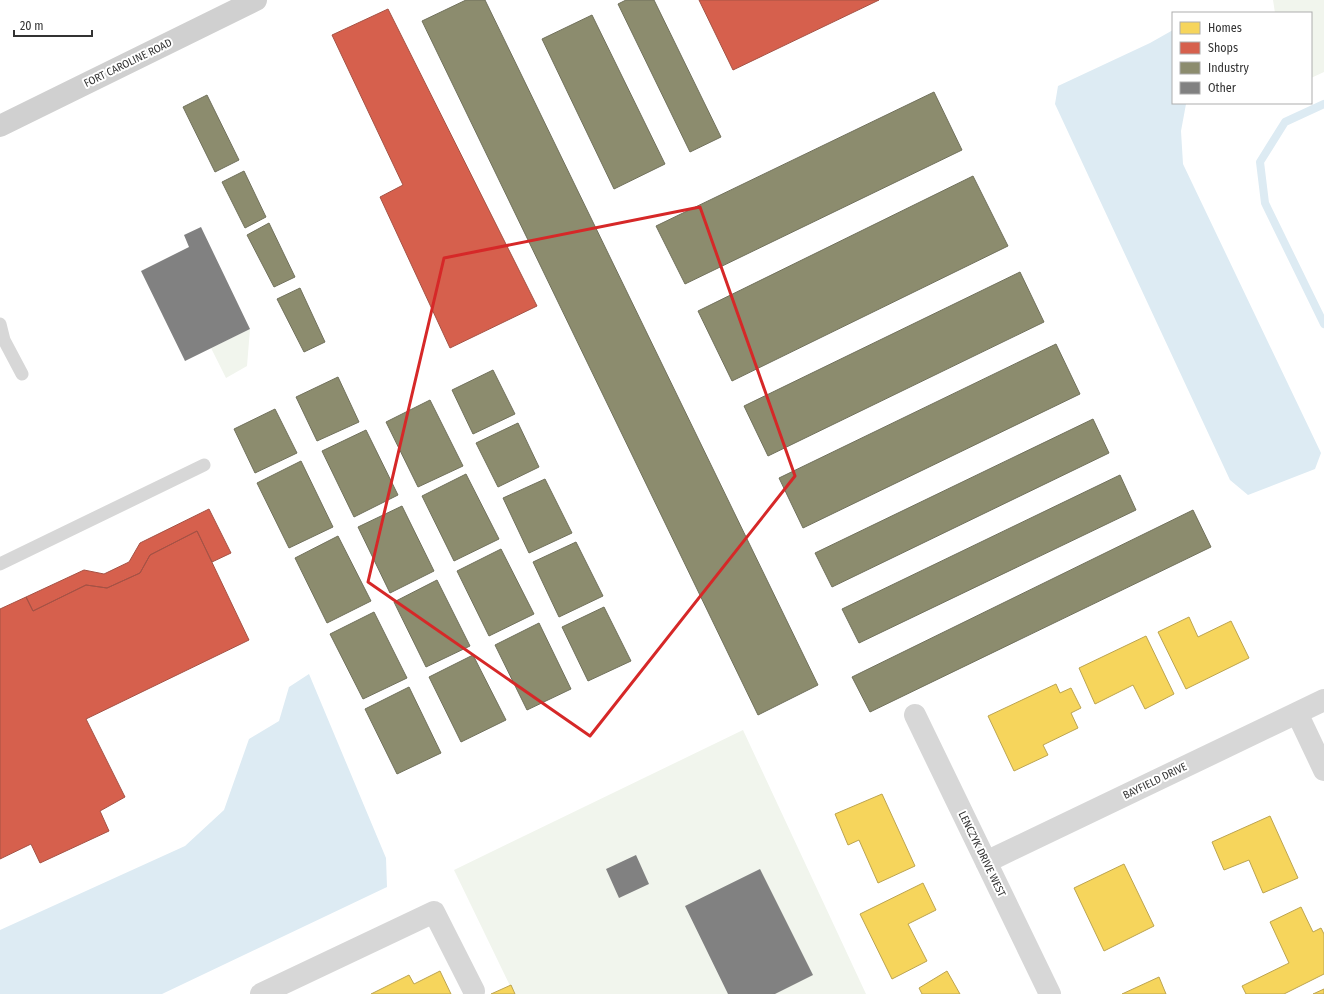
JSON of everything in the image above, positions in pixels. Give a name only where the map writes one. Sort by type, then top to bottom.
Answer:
[{"type":"street","name":"FORT CAROLINE ROAD","points":[[0,126],[256,0]]},
{"type":"street","name":"BAYFIELD DRIVE","points":[[986,862],[1324,700]]},
{"type":"street","points":[[1297,713],[1324,770]]},
{"type":"street","name":"LENCZYK DRIVE WEST","points":[[915,715],[1050,994]]},
{"type":"street","points":[[261,994],[434,912],[474,991]]},
{"type":"lane","points":[[0,324],[4,340],[22,374]]},
{"type":"lane","points":[[0,564],[204,465]]},
{"type":"highlighted area","points":[[700,207],[795,476],[590,736],[368,582],[444,258]]},
{"type":"shaded area","points":[[1273,0],[1324,0],[1324,72],[1312,78],[1312,12],[1275,12]]},
{"type":"shaded area","points":[[1172,31],[1172,104],[1186,104],[1181,131],[1183,164],[1321,453],[1315,469],[1248,495],[1230,480],[1055,104],[1058,86],[1150,43]]},
{"type":"shaded area","points":[[250,329],[247,366],[226,378],[211,348]]},
{"type":"shaded area","points":[[309,674],[386,858],[387,887],[162,994],[0,994],[0,930],[185,846],[224,810],[249,739],[279,721],[289,687]]},
{"type":"shaded area","points":[[743,730],[866,994],[514,994],[454,870]]},
{"type":"building: Homes","points":[[1189,617],[1198,637],[1231,621],[1249,658],[1186,689],[1158,632]]},
{"type":"building: Homes","points":[[1146,636],[1174,694],[1145,709],[1133,685],[1095,704],[1079,668]]},
{"type":"building: Homes","points":[[1056,684],[1060,693],[1071,688],[1081,708],[1071,713],[1078,728],[1043,745],[1048,755],[1014,771],[988,716]]},
{"type":"building: Homes","points":[[882,794],[915,866],[878,883],[859,840],[848,845],[835,814]]},
{"type":"building: Homes","points":[[1270,816],[1298,878],[1263,893],[1249,860],[1224,870],[1212,842]]},
{"type":"building: Homes","points":[[1124,864],[1154,926],[1104,951],[1074,888]]},
{"type":"building: Homes","points":[[923,883],[936,910],[908,924],[927,961],[892,979],[860,914]]},
{"type":"building: Homes","points":[[1301,907],[1313,932],[1321,928],[1324,934],[1324,974],[1284,994],[1246,994],[1242,986],[1289,963],[1270,922]]},
{"type":"building: Homes","points":[[440,971],[451,994],[371,994],[409,975],[414,984]]},
{"type":"building: Homes","points":[[947,971],[960,994],[922,994],[919,988]]},
{"type":"building: Homes","points":[[1159,977],[1166,994],[1122,994]]},
{"type":"building: Homes","points":[[511,985],[515,994],[491,994]]},
{"type":"building: Homes","points":[[1324,989],[1324,994],[1313,994]]},
{"type":"building: Shops","points":[[699,0],[879,0],[733,70]]},
{"type":"building: Shops","points":[[388,9],[537,306],[450,348],[380,197],[403,185],[332,35]]},
{"type":"building: Shops","points":[[209,509],[231,553],[212,562],[197,531],[150,555],[140,573],[107,588],[86,585],[33,611],[26,597],[84,570],[104,574],[129,562],[140,543]]},
{"type":"building: Shops","points":[[197,531],[249,640],[86,719],[125,797],[100,811],[109,831],[40,863],[31,844],[0,859],[0,609],[26,597],[33,611],[86,585],[107,588],[140,573],[150,555]]},
{"type":"building: Industry","points":[[466,0],[485,0],[818,685],[758,715],[422,21]]},
{"type":"building: Industry","points":[[626,0],[654,0],[721,137],[690,152],[618,4]]},
{"type":"building: Industry","points":[[592,15],[665,164],[614,189],[542,39]]},
{"type":"building: Industry","points":[[934,92],[962,150],[685,284],[656,226]]},
{"type":"building: Industry","points":[[207,95],[239,160],[215,172],[183,107]]},
{"type":"building: Industry","points":[[244,171],[266,217],[245,228],[222,182]]},
{"type":"building: Industry","points":[[973,176],[1008,246],[732,381],[698,311]]},
{"type":"building: Industry","points":[[269,223],[295,277],[274,287],[247,235]]},
{"type":"building: Industry","points":[[1020,272],[1044,322],[768,456],[744,406]]},
{"type":"building: Industry","points":[[300,288],[325,342],[304,352],[277,299]]},
{"type":"building: Industry","points":[[1056,344],[1080,394],[803,528],[779,478]]},
{"type":"building: Industry","points":[[493,370],[515,414],[473,434],[452,390]]},
{"type":"building: Industry","points":[[338,377],[359,422],[317,441],[296,397]]},
{"type":"building: Industry","points":[[430,400],[463,466],[418,487],[386,422]]},
{"type":"building: Industry","points":[[275,409],[297,453],[255,473],[234,429]]},
{"type":"building: Industry","points":[[1093,419],[1109,453],[832,587],[815,553]]},
{"type":"building: Industry","points":[[518,423],[539,467],[498,487],[476,443]]},
{"type":"building: Industry","points":[[366,430],[398,495],[354,517],[322,451]]},
{"type":"building: Industry","points":[[301,461],[333,527],[289,548],[257,483]]},
{"type":"building: Industry","points":[[466,474],[499,539],[454,561],[422,496]]},
{"type":"building: Industry","points":[[1120,475],[1136,510],[859,643],[842,609]]},
{"type":"building: Industry","points":[[545,479],[572,533],[529,553],[503,498]]},
{"type":"building: Industry","points":[[402,506],[434,571],[390,593],[358,527]]},
{"type":"building: Industry","points":[[1193,510],[1211,547],[870,712],[852,677]]},
{"type":"building: Industry","points":[[338,536],[371,601],[327,623],[295,558]]},
{"type":"building: Industry","points":[[576,542],[603,596],[559,617],[533,562]]},
{"type":"building: Industry","points":[[501,549],[534,614],[489,636],[457,571]]},
{"type":"building: Industry","points":[[437,580],[470,646],[426,667],[394,602]]},
{"type":"building: Industry","points":[[604,607],[631,661],[588,681],[562,627]]},
{"type":"building: Industry","points":[[374,612],[407,678],[363,699],[330,634]]},
{"type":"building: Industry","points":[[539,623],[571,689],[527,710],[495,645]]},
{"type":"building: Industry","points":[[473,655],[506,720],[461,742],[429,677]]},
{"type":"building: Industry","points":[[409,687],[441,753],[397,774],[365,709]]},
{"type":"building: Other","points":[[201,227],[250,329],[185,361],[141,271],[189,247],[184,235]]},
{"type":"building: Other","points":[[636,855],[649,884],[619,898],[606,869]]},
{"type":"building: Other","points":[[760,869],[813,975],[775,994],[728,994],[685,906]]},
{"type":"waterway","points":[[1324,104],[1285,122],[1260,162],[1265,203],[1324,324]]}]
